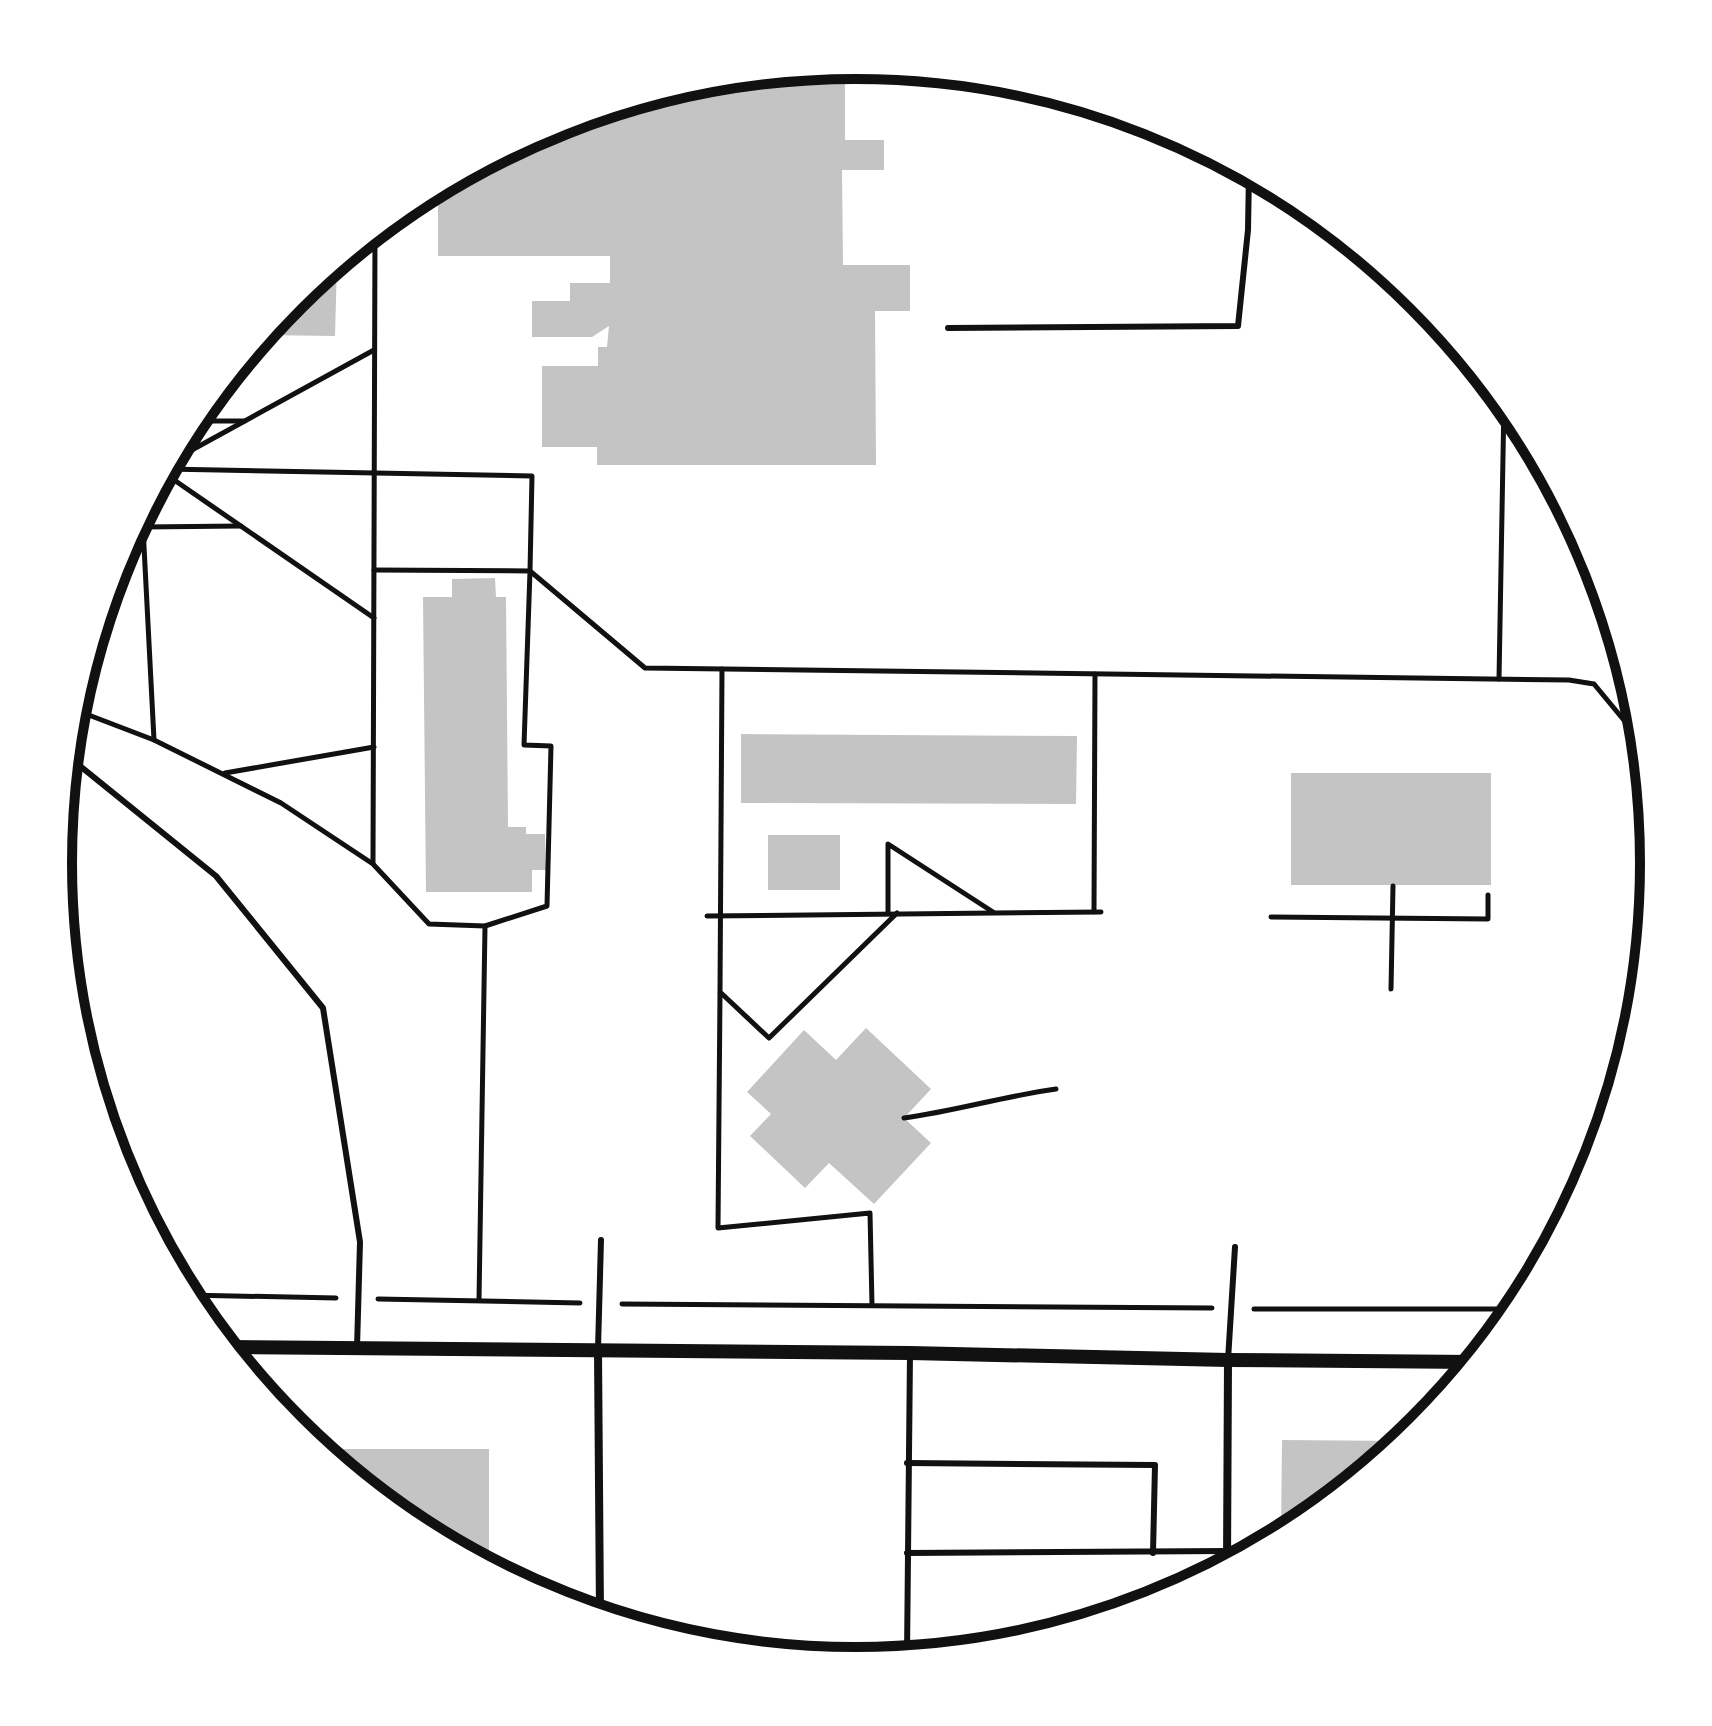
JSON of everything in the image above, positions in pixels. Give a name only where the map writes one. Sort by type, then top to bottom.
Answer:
[{"type":"street","points":[[240,1347],[1460,1362]]},
{"type":"street","points":[[598,1351],[600,1603]]},
{"type":"street","points":[[1228,1360],[1228,1551]]},
{"type":"lane","points":[[948,328],[1238,326],[1248,230],[1249,184]]},
{"type":"lane","points":[[79,765],[216,876],[323,1008],[360,1242],[357,1348]]},
{"type":"lane","points":[[598,1351],[601,1240]]},
{"type":"lane","points":[[1228,1360],[1235,1247]]},
{"type":"lane","points":[[907,1645],[910,1353]]},
{"type":"lane","points":[[907,1463],[1155,1465],[1153,1553]]},
{"type":"lane","points":[[907,1553],[1228,1551]]},
{"type":"path","points":[[373,864],[375,244]]},
{"type":"path","points":[[189,452],[374,349]]},
{"type":"path","points":[[208,421],[245,421]]},
{"type":"path","points":[[1499,679],[1504,421]]},
{"type":"path","points":[[86,714],[154,740],[281,803],[373,864],[429,924],[485,926],[547,906],[551,746],[524,745],[532,476],[177,471]]},
{"type":"path","points":[[174,477],[374,618]]},
{"type":"path","points":[[148,527],[242,526]]},
{"type":"path","points":[[144,537],[154,740]]},
{"type":"path","points":[[374,570],[530,571],[645,668],[1569,680],[1594,684],[1627,724]]},
{"type":"path","points":[[722,669],[718,1228],[870,1213],[872,1305]]},
{"type":"path","points":[[707,916],[1097,912],[1095,674]]},
{"type":"path","points":[[223,774],[374,747]]},
{"type":"path","points":[[888,913],[888,844],[993,912]]},
{"type":"path","points":[[1391,989],[1393,886]]},
{"type":"path","points":[[1271,917],[1488,919],[1488,895]]},
{"type":"path","points":[[720,992],[769,1038],[897,913]]},
{"type":"path","points":[[479,1300],[485,926]]},
{"type":"path","points":[[904,1118],[1056,1089]]},
{"type":"path","points":[[202,1295],[599,1303],[1501,1309]]},
{"type":"building","points":[[845,79],[845,140],[884,140],[884,170],[842,170],[843,265],[910,265],[910,311],[875,311],[876,465],[597,465],[597,447],[542,447],[542,366],[598,366],[598,347],[607,347],[609,326],[592,337],[532,337],[532,301],[570,301],[570,283],[610,283],[610,256],[438,256],[438,200],[509,160],[556,139],[653,106],[703,94],[754,86]]},
{"type":"building","points":[[337,276],[335,336],[277,335]]},
{"type":"building","points":[[495,578],[496,597],[506,597],[508,827],[526,827],[526,834],[545,834],[546,870],[532,870],[532,892],[426,892],[423,597],[452,597],[452,579]]},
{"type":"building","points":[[741,734],[1077,736],[1076,804],[741,803]]},
{"type":"building","points":[[1291,773],[1491,773],[1491,885],[1291,885]]},
{"type":"building","points":[[768,835],[840,835],[840,890],[768,890]]},
{"type":"building","points":[[866,1028],[931,1089],[904,1118],[931,1143],[874,1204],[829,1163],[805,1188],[750,1136],[771,1114],[747,1092],[804,1030],[836,1060]]},
{"type":"building","points":[[1282,1440],[1385,1441],[1333,1485],[1281,1522]]},
{"type":"building","points":[[336,1449],[489,1449],[489,1555],[420,1515]]}]
